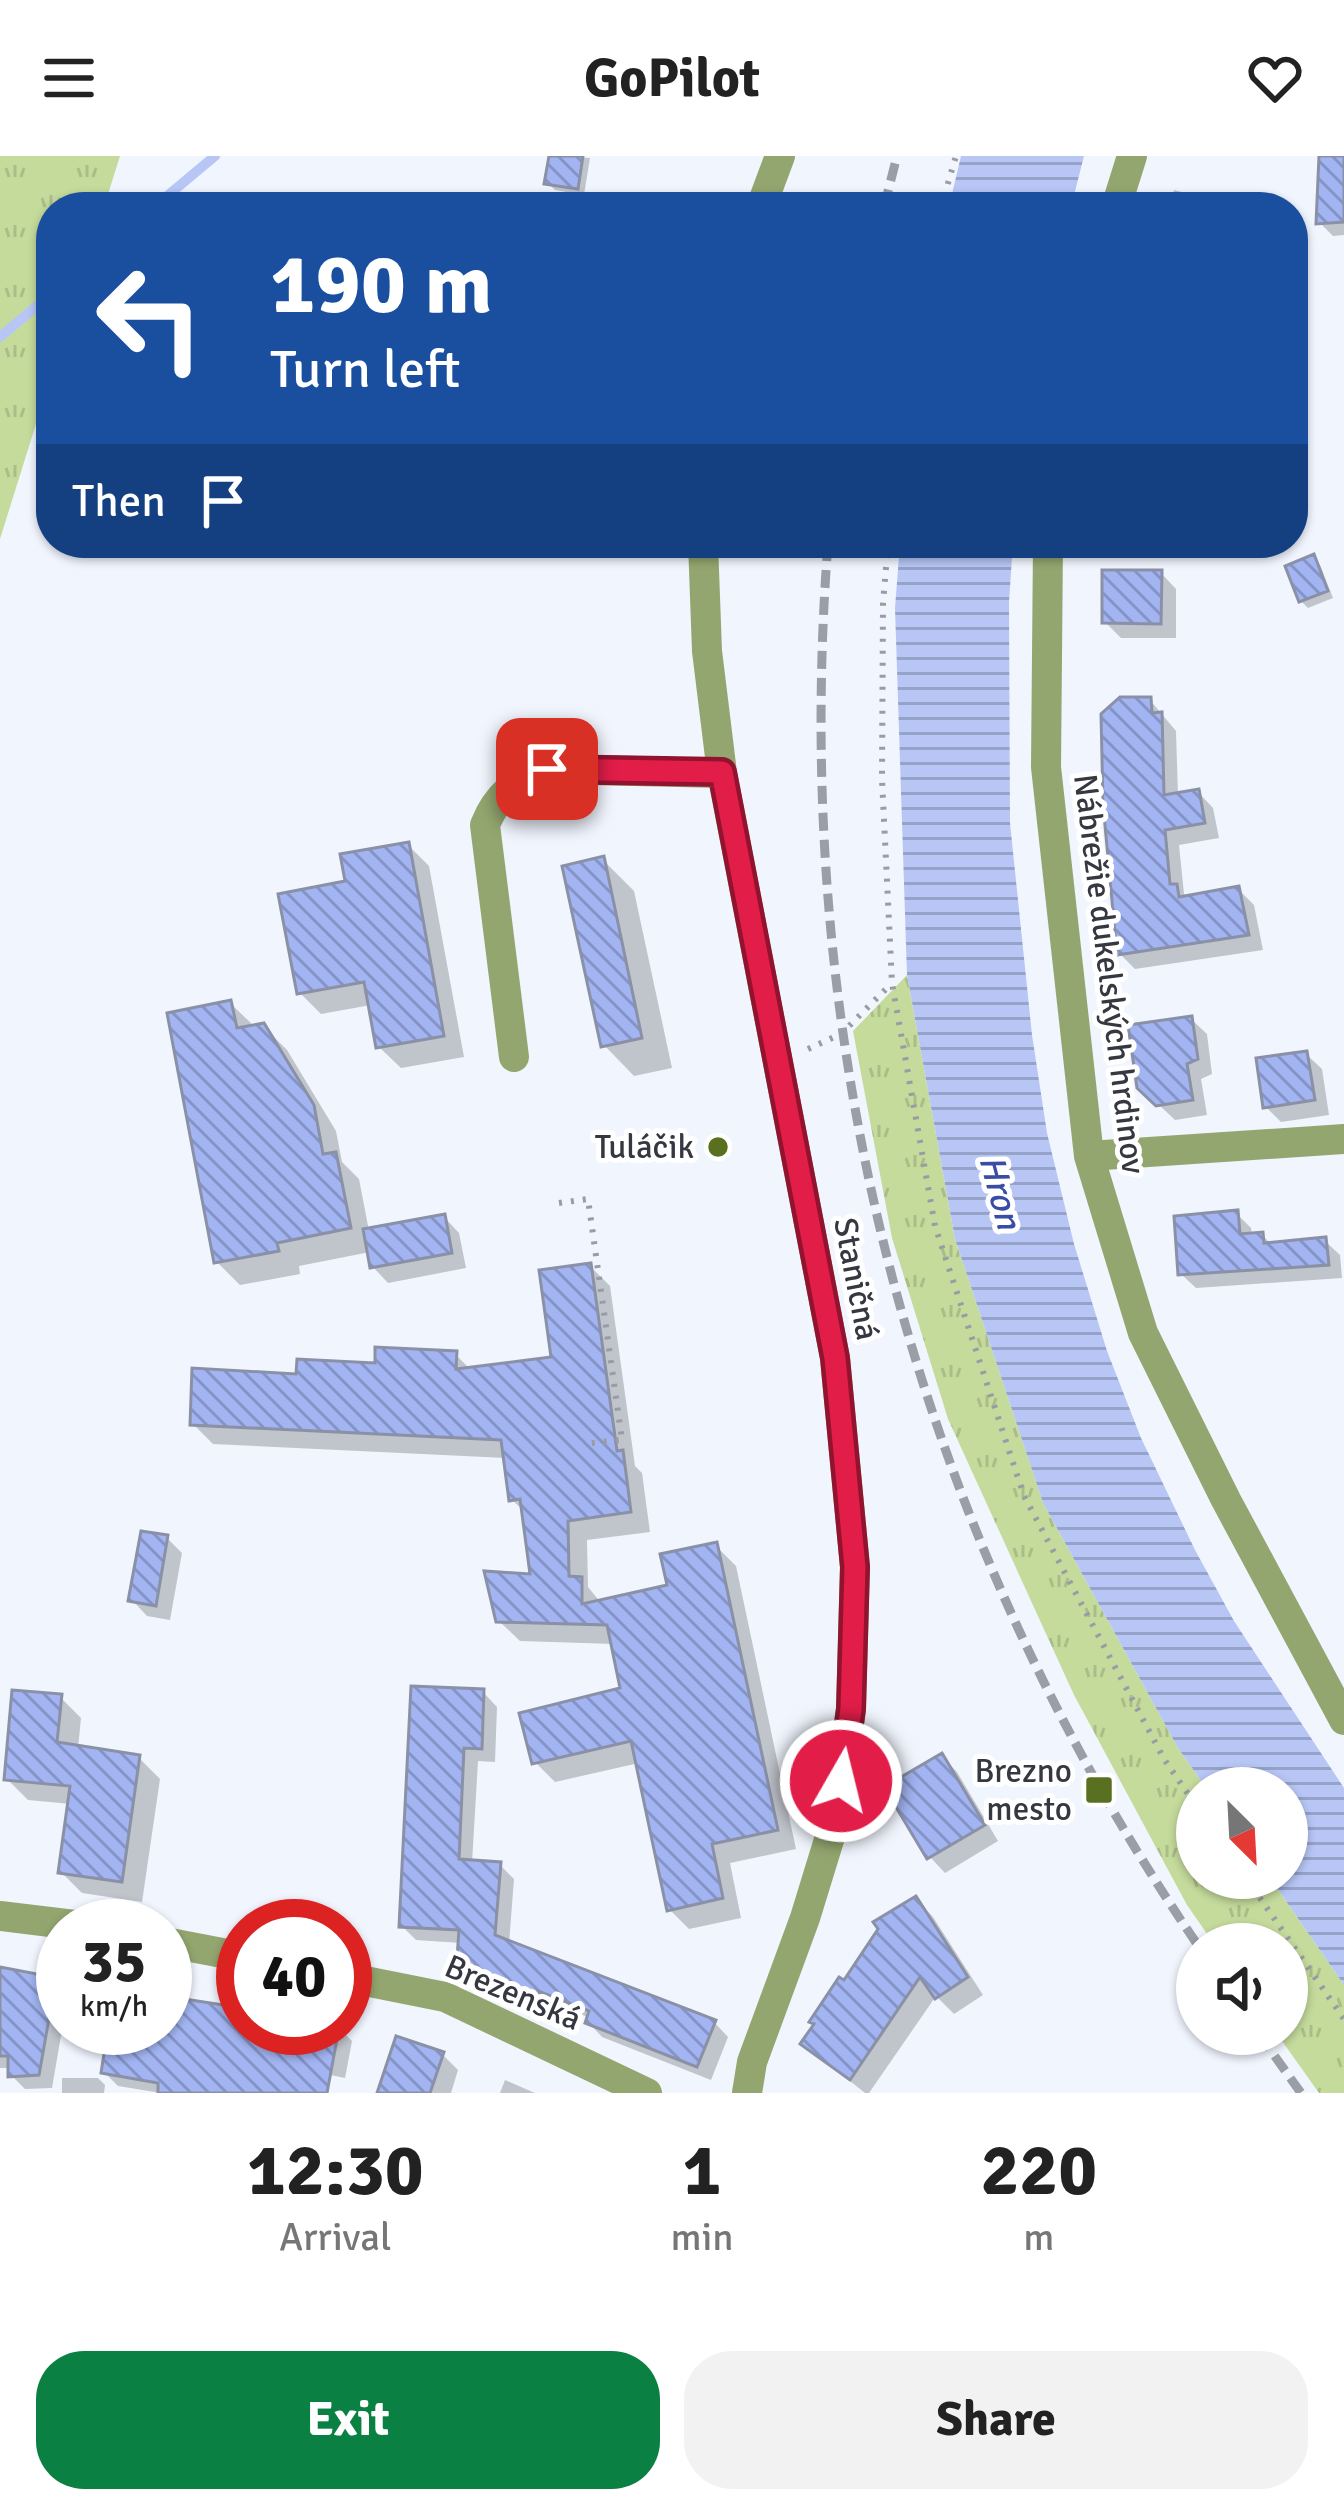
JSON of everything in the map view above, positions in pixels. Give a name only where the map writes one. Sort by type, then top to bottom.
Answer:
[{"type":"street","points":[[766,192],[779,156]]},
{"type":"street","points":[[1121,192],[1132,156]]},
{"type":"street","name":"Staničná","points":[[704,558],[707,651],[722,772],[835,1358],[855,1567],[851,1709],[836,1817],[806,1918],[752,2062],[747,2093]]},
{"type":"street","name":"Nábrežie dukelských hrdinov","points":[[1048,558],[1046,767],[1089,1156],[1143,1333],[1344,1720]]},
{"type":"street","points":[[514,1057],[484,825],[502,793],[526,776],[547,769],[722,772]]},
{"type":"street","points":[[1089,1156],[1344,1139]]},
{"type":"street","points":[[0,1916],[36,1920]]},
{"type":"street","name":"Brezenská","points":[[372,1982],[445,1997],[647,2093]]},
{"type":"path","points":[[945,192],[956,156]]},
{"type":"path","points":[[888,558],[882,779],[892,983],[935,1226],[1024,1496],[1176,1776]]},
{"type":"path","points":[[778,1064],[841,1034],[892,983]]},
{"type":"path","points":[[559,1203],[588,1199],[622,1440],[591,1443]]},
{"type":"path","points":[[1261,1899],[1344,2019]]},
{"type":"green space","points":[[0,156],[120,156],[109,192],[36,192],[36,424],[0,539]]},
{"type":"green space","points":[[907,975],[955,1239],[1043,1503],[1191,1767],[1176,1767],[1176,1885],[1074,1695],[948,1419],[892,1238],[853,1031]]},
{"type":"green space","points":[[1184,1899],[1285,1899],[1301,1923],[1199,1923]]},
{"type":"green space","points":[[1308,1933],[1344,1985],[1344,2093],[1319,2093],[1292,2055],[1308,2055]]},
{"type":"water","points":[[961,156],[1084,156],[1075,192],[953,192]]},
{"type":"water","name":"Hron","points":[[899,558],[1012,558],[1010,823],[1047,1133],[1074,1244],[1107,1351],[1141,1438],[1234,1621],[1344,1788],[1344,1985],[1308,1933],[1308,1923],[1301,1923],[1285,1899],[1308,1899],[1308,1767],[1191,1767],[1043,1503],[955,1239],[907,975],[895,608]]},
{"type":"building","points":[[549,156],[583,156],[578,189],[544,184]]},
{"type":"building","points":[[1319,156],[1344,156],[1344,222],[1316,224]]},
{"type":"building","points":[[1314,554],[1328,591],[1299,602],[1285,566]]},
{"type":"building","points":[[1102,570],[1162,570],[1161,624],[1102,623]]},
{"type":"building","points":[[1120,697],[1151,697],[1152,713],[1162,712],[1164,795],[1199,789],[1205,823],[1165,830],[1170,884],[1177,884],[1179,897],[1239,886],[1249,935],[1117,955],[1103,804],[1101,714]]},
{"type":"building","points":[[409,842],[444,1036],[376,1048],[364,982],[297,994],[278,894],[345,881],[340,854]]},
{"type":"building","points":[[604,856],[642,1038],[601,1047],[562,866]]},
{"type":"building","points":[[231,1000],[237,1028],[264,1023],[314,1105],[323,1154],[336,1152],[351,1228],[277,1243],[279,1251],[214,1263],[167,1013]]},
{"type":"building","points":[[1192,1016],[1198,1059],[1187,1064],[1193,1100],[1156,1106],[1137,1088],[1128,1025]]},
{"type":"building","points":[[1307,1051],[1315,1100],[1263,1108],[1256,1058]]},
{"type":"building","points":[[1238,1210],[1240,1234],[1263,1232],[1264,1243],[1326,1237],[1329,1265],[1178,1275],[1174,1216]]},
{"type":"building","points":[[445,1214],[452,1253],[370,1268],[363,1229]]},
{"type":"building","points":[[591,1263],[617,1451],[623,1450],[631,1512],[568,1521],[569,1576],[582,1577],[582,1604],[667,1585],[660,1554],[717,1542],[778,1830],[712,1844],[723,1898],[667,1911],[631,1741],[532,1764],[519,1713],[620,1688],[607,1625],[496,1622],[484,1571],[530,1574],[520,1499],[509,1501],[501,1440],[190,1425],[192,1368],[296,1374],[297,1359],[375,1363],[375,1347],[457,1351],[456,1369],[551,1357],[539,1270]]},
{"type":"building","points":[[141,1531],[168,1535],[156,1606],[128,1601]]},
{"type":"building","points":[[411,1686],[484,1689],[482,1749],[464,1748],[459,1859],[501,1862],[495,1935],[716,2020],[697,2067],[585,2023],[589,2011],[538,1991],[533,2004],[456,1971],[459,1930],[399,1927]]},
{"type":"building","points":[[12,1690],[62,1694],[57,1742],[140,1755],[122,1882],[58,1873],[70,1786],[4,1780]]},
{"type":"building","points":[[942,1753],[985,1825],[927,1859],[884,1787]]},
{"type":"building","points":[[916,1896],[968,1977],[935,1999],[920,1977],[850,2080],[800,2044],[839,1977],[844,1980],[878,1929],[873,1922]]},
{"type":"building","points":[[0,1967],[36,1974],[36,2055],[43,2055],[39,2075],[8,2077],[8,2056],[0,2056]]},
{"type":"building","points":[[192,2000],[216,2004],[216,2055],[334,2055],[327,2093],[158,2093],[158,2083],[101,2073],[104,2055],[192,2055]]},
{"type":"building","points":[[396,2036],[444,2052],[430,2093],[377,2093]]},
{"type":"waterway","points":[[172,192],[215,156]]},
{"type":"waterway","points":[[0,337],[36,307]]},
{"type":"railway","points":[[888,192],[897,156]]},
{"type":"railway","points":[[827,558],[821,730],[829,914],[853,1097],[892,1275],[946,1450],[1014,1620],[1098,1785],[1184,1923]]},
{"type":"railway","points":[[1274,2055],[1301,2093]]},
{"type":"place","name":"Tuláčik","points":[[718,1147]]},
{"type":"place","name":"Brezno mesto","points":[[1099,1790]]},
{"type":"route","points":[[547,769],[722,772],[835,1358],[855,1567],[851,1709],[841,1781]]}]
